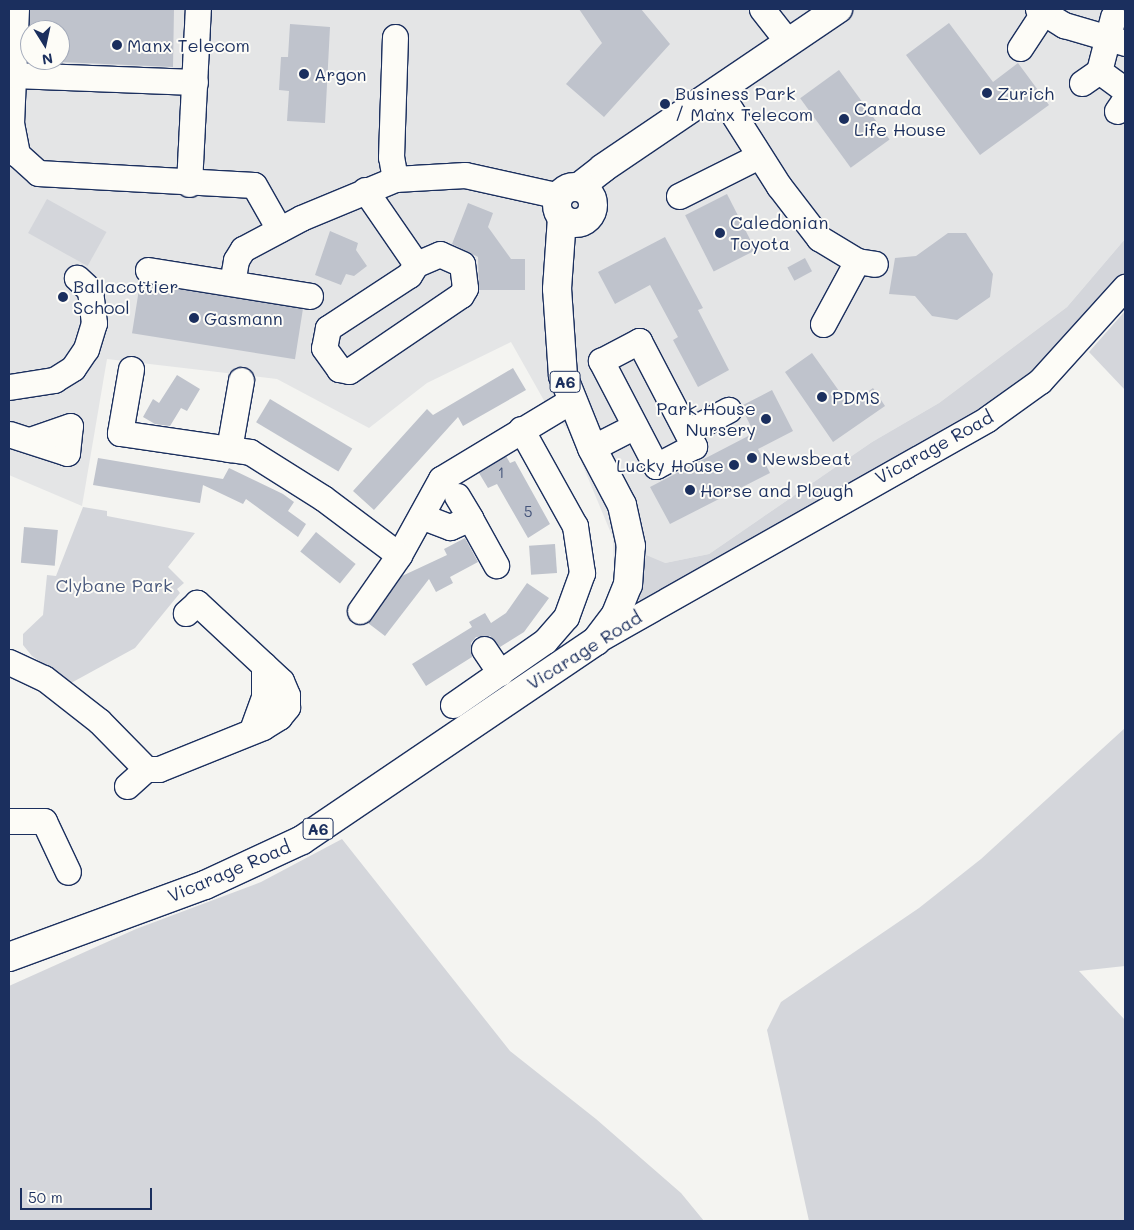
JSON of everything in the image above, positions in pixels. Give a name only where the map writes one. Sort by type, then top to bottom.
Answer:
[{"type":"highway","name":"A6","points":[[596,641],[616,614],[628,585],[631,546],[622,505],[592,448],[563,376],[558,339],[557,289],[565,208],[603,168],[838,9]]},
{"type":"highway","name":"Vicarage Road","points":[[9,957],[205,885],[302,840],[596,641]]},
{"type":"street","points":[[16,9],[11,122],[17,154],[38,173],[189,184],[254,185],[279,229]]},
{"type":"street","points":[[189,184],[198,9]]},
{"type":"street","points":[[762,9],[788,42]]},
{"type":"street","points":[[1020,48],[1041,11],[1064,25],[1115,33],[1090,77],[1122,100]]},
{"type":"street","points":[[395,37],[392,157],[395,180]]},
{"type":"street","points":[[13,75],[195,82]]},
{"type":"street","points":[[718,90],[793,207],[819,238],[866,263],[822,324]]},
{"type":"street","points":[[679,196],[759,156]]},
{"type":"street","points":[[232,283],[236,260],[243,249],[256,240],[365,190],[395,180],[464,175],[565,208]]},
{"type":"street","points":[[365,190],[416,264]]},
{"type":"street","points":[[440,254],[462,264],[465,288],[461,295],[349,371],[339,369],[324,348],[328,328],[409,275],[416,264],[440,254]]},
{"type":"street","points":[[148,270],[310,296]]},
{"type":"street","points":[[9,387],[54,380],[73,368],[86,349],[94,323],[91,284]]},
{"type":"street","name":"Vicarage Road","points":[[596,641],[987,419],[1040,380],[1125,287]]},
{"type":"street","points":[[639,341],[694,446],[656,466],[635,426],[601,361],[639,341]]},
{"type":"street","points":[[131,369],[120,433],[250,452],[323,498],[399,555]]},
{"type":"street","points":[[229,449],[241,380]]},
{"type":"street","points":[[360,611],[399,555],[441,479],[521,429],[572,400]]},
{"type":"street","points":[[687,432],[728,410]]},
{"type":"street","points":[[592,448],[635,426]]},
{"type":"street","points":[[453,705],[545,641],[566,617],[582,573],[575,526],[521,429]]},
{"type":"street","points":[[457,496],[496,565]]},
{"type":"street","points":[[421,516],[450,527],[470,518]]},
{"type":"street","points":[[127,786],[146,769],[159,769],[252,730],[264,697],[264,665],[197,603],[186,613]]},
{"type":"street","points":[[484,649],[500,673]]},
{"type":"street","points":[[9,662],[44,678],[99,721],[146,769]]},
{"type":"street","points":[[9,821],[44,821],[68,872]]},
{"type":"shaded area","points":[[9,9],[1125,9],[1125,239],[1067,307],[939,403],[872,442],[709,554],[665,563],[610,605],[614,577],[613,538],[568,430],[546,404],[511,342],[427,383],[369,428],[277,379],[107,359],[82,506],[9,475]]},
{"type":"green space","points":[[47,199],[106,232],[88,266],[28,233]]},
{"type":"green space","points":[[1125,239],[1125,272],[1020,385],[642,602],[634,597],[639,563],[646,555],[665,563],[709,554],[872,442],[939,403],[1067,307]]},
{"type":"green space","points":[[1125,311],[1125,390],[1089,352]]},
{"type":"green space","name":"Clybane Park","points":[[83,507],[107,511],[107,516],[195,533],[168,567],[184,583],[177,589],[180,593],[135,648],[71,683],[32,656],[23,645],[23,634],[43,615],[47,575],[56,576]]},
{"type":"green space","points":[[1125,728],[1125,966],[1079,971],[1125,1020],[1125,1221],[809,1221],[767,1030],[781,1002],[919,908],[981,859]]},
{"type":"green space","points":[[342,839],[510,1051],[596,1119],[681,1193],[704,1221],[9,1221],[9,986],[136,929],[261,882]]},
{"type":"building","name":"Manx Telecom","points":[[30,9],[174,9],[173,67],[70,62],[70,20],[29,20]]},
{"type":"building","points":[[579,9],[641,9],[670,44],[604,117],[566,84],[602,43]]},
{"type":"building","name":"Zurich","points":[[949,23],[993,82],[1018,63],[1049,105],[980,155],[906,55]]},
{"type":"building","name":"Argon","points":[[290,24],[330,27],[325,123],[287,121],[289,91],[279,90],[281,57],[288,57]]},
{"type":"building","name":"Canada Life House","points":[[839,70],[890,140],[851,168],[800,98]]},
{"type":"building","name":"Caledonian Toyota","points":[[727,194],[756,250],[714,271],[685,215]]},
{"type":"building","points":[[468,203],[493,213],[488,227],[511,259],[525,259],[525,290],[479,290],[478,257],[452,244]]},
{"type":"building","points":[[330,231],[358,243],[356,250],[367,266],[354,276],[346,274],[341,285],[315,275]]},
{"type":"building","points":[[948,233],[966,233],[993,274],[990,297],[957,320],[932,316],[915,296],[889,294],[895,258],[916,256]]},
{"type":"building","points":[[665,237],[703,308],[698,310],[729,370],[698,387],[673,340],[678,337],[650,285],[615,304],[598,272]]},
{"type":"building","points":[[805,258],[812,271],[794,281],[787,267]]},
{"type":"building","points":[[140,283],[303,309],[295,359],[132,333]]},
{"type":"building","name":"PDMS","points":[[812,353],[849,405],[873,388],[885,406],[833,442],[785,372]]},
{"type":"building","points":[[513,368],[526,390],[463,426],[458,417],[374,510],[353,491],[427,409],[433,415]]},
{"type":"building","points":[[177,375],[200,389],[187,411],[181,408],[170,426],[155,424],[143,417],[153,399],[159,403]]},
{"type":"building","points":[[772,390],[793,431],[758,449],[770,473],[670,524],[650,487],[754,433],[741,406]]},
{"type":"building","points":[[270,399],[352,448],[338,472],[256,422]]},
{"type":"building","points":[[506,456],[510,463],[515,461],[550,524],[528,538],[497,484],[488,488],[479,473]]},
{"type":"building","points":[[98,458],[223,479],[229,468],[283,494],[294,502],[288,511],[306,524],[298,537],[246,499],[243,504],[203,485],[200,503],[93,485]]},
{"type":"building","points":[[24,527],[58,530],[55,566],[21,563]]},
{"type":"building","points":[[316,532],[356,564],[340,584],[300,551]]},
{"type":"building","points":[[465,538],[478,562],[450,577],[453,583],[436,592],[429,579],[385,636],[368,623],[402,576],[447,555],[444,549]]},
{"type":"building","points":[[555,544],[557,573],[531,575],[529,546]]},
{"type":"building","points":[[527,583],[549,598],[524,632],[500,647],[490,636],[476,637],[471,643],[472,657],[426,686],[412,664],[472,627],[469,622],[485,613],[491,623],[506,613]]},
{"type":"place","name":"Manx Telecom","points":[[117,45]]},
{"type":"place","name":"Argon","points":[[304,74]]},
{"type":"place","name":"Zurich","points":[[987,93]]},
{"type":"place","name":"Business Park / Manx Telecom","points":[[665,104]]},
{"type":"place","name":"Canada Life House","points":[[844,119]]},
{"type":"place","name":"Caledonian Toyota","points":[[720,233]]},
{"type":"place","name":"Ballacottier School","points":[[63,297]]},
{"type":"place","name":"Gasmann","points":[[194,318]]},
{"type":"place","name":"PDMS","points":[[822,397]]},
{"type":"place","name":"Park House Nursery","points":[[766,419]]},
{"type":"place","name":"Newsbeat","points":[[752,458]]},
{"type":"place","name":"Lucky House","points":[[734,465]]},
{"type":"place","name":"Horse and Plough","points":[[690,490]]}]
